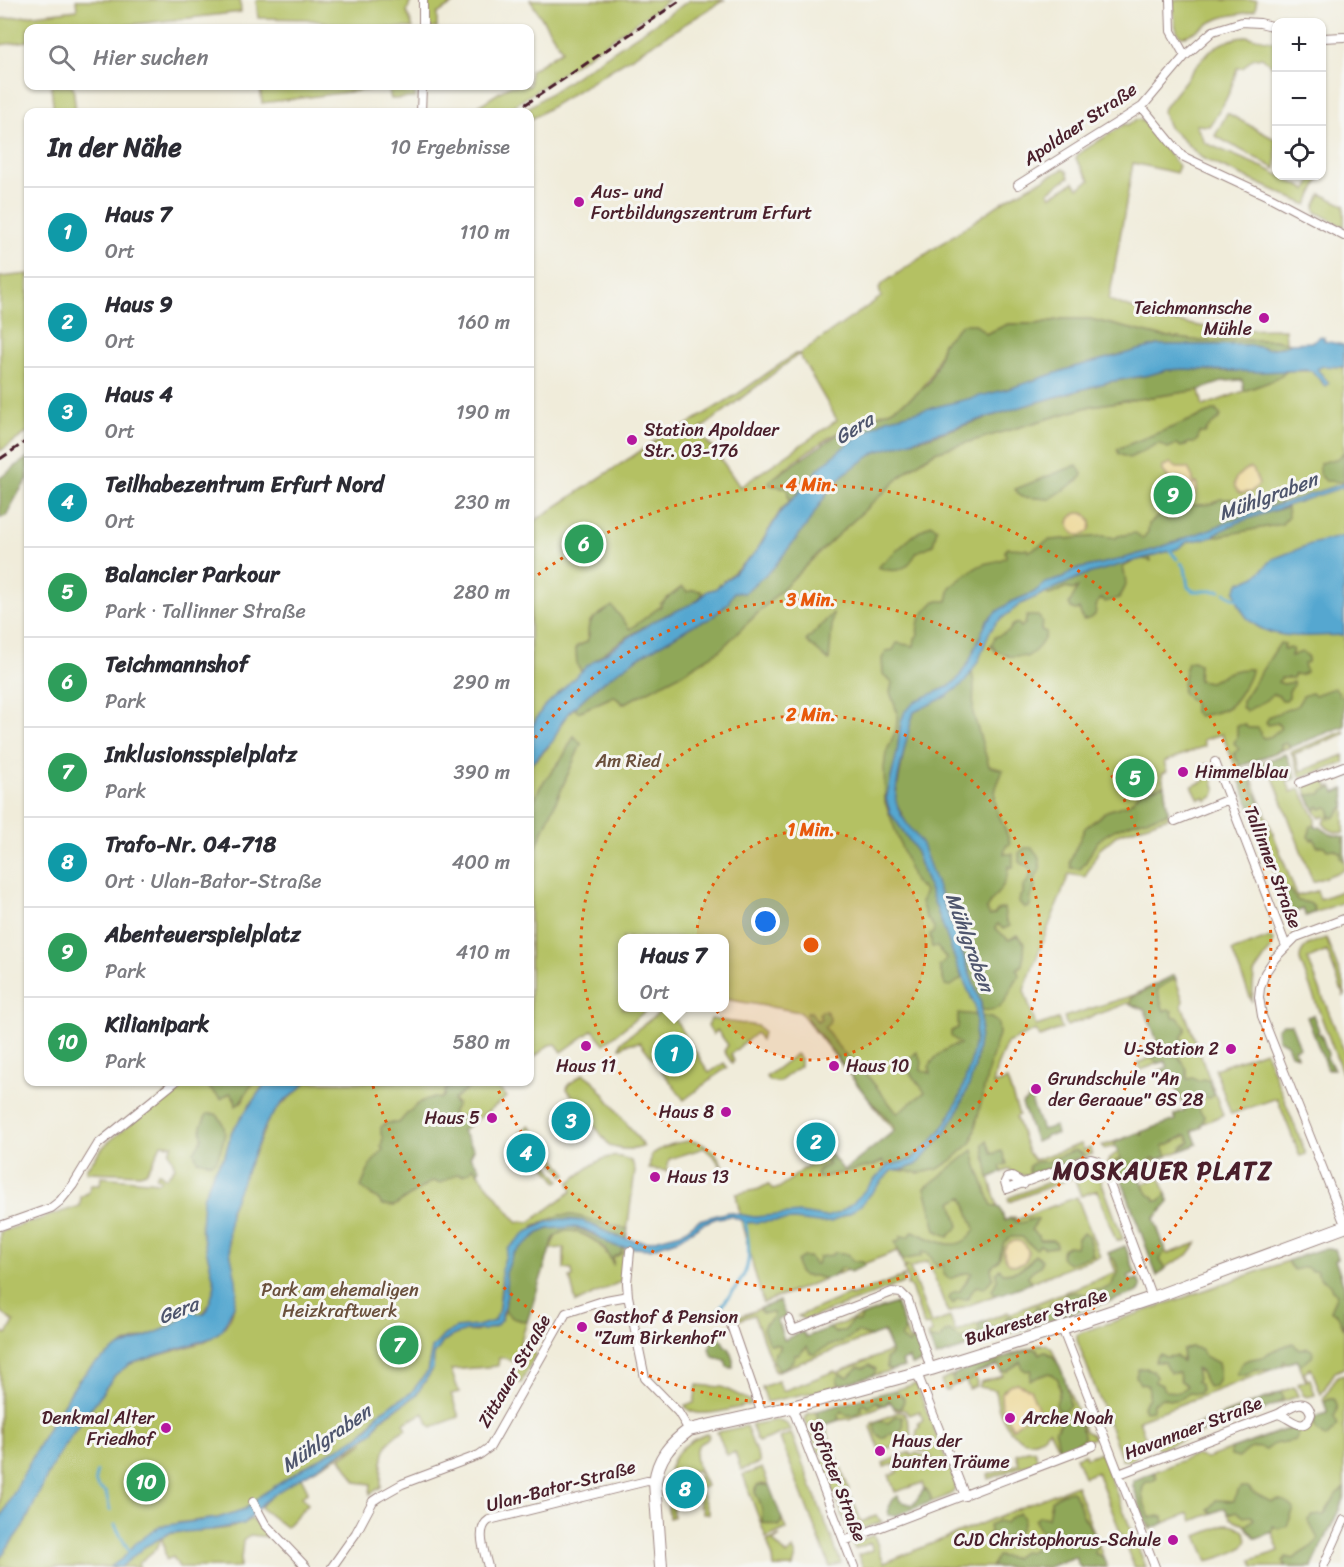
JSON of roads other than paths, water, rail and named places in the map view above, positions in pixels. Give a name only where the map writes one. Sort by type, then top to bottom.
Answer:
[{"type":"street","points":[[423,0],[423,24]]},
{"type":"street","points":[[1170,0],[1171,32],[1185,56]]},
{"type":"street","name":"Apoldaer Straße","points":[[1018,185],[1142,107],[1185,56],[1208,35],[1227,25],[1242,22],[1272,26]]},
{"type":"street","points":[[1326,38],[1344,37]]},
{"type":"street","points":[[421,108],[422,90]]},
{"type":"street","points":[[1142,107],[1182,156],[1272,198],[1344,236]]},
{"type":"street","name":"Tallinner Straße","points":[[1215,762],[1286,946]]},
{"type":"street","points":[[1300,783],[1344,766]]},
{"type":"street","name":"Tallinner Straße","points":[[1175,821],[1229,799]]},
{"type":"street","points":[[1344,919],[1296,937],[1264,974],[1260,988],[1260,1008],[1344,1222]]},
{"type":"street","points":[[0,1226],[51,1208],[60,1201],[73,1185],[98,1144],[171,1086]]},
{"type":"street","points":[[1024,1184],[1082,1161],[1091,1159],[1098,1161],[1104,1169],[1152,1298]]},
{"type":"street","name":"Bukarester Straße","points":[[689,1430],[792,1407],[931,1369],[1152,1298],[1344,1227]]},
{"type":"street","points":[[630,1251],[628,1296],[645,1378],[678,1412],[689,1430]]},
{"type":"street","points":[[789,1319],[793,1330],[892,1292],[901,1293],[908,1300],[931,1369]]},
{"type":"street","name":"Zittauer Straße","points":[[332,1567],[356,1533],[374,1501],[379,1497],[402,1484],[479,1455],[490,1448],[567,1312],[628,1296]]},
{"type":"street","points":[[729,1319],[762,1414]]},
{"type":"street","name":"Havannaer Straße","points":[[1062,1328],[1155,1567]]},
{"type":"street","points":[[917,1373],[965,1496]]},
{"type":"street","name":"Sofioter Straße","points":[[792,1407],[854,1567]]},
{"type":"street","name":"Havannaer Straße","points":[[1119,1474],[1278,1414]]},
{"type":"street","name":"Ulan-Bator-Straße","points":[[661,1567],[655,1482],[657,1470],[664,1453],[676,1439],[689,1430]]},
{"type":"street","points":[[844,1541],[1093,1446]]},
{"type":"street","name":"Ulan-Bator-Straße","points":[[488,1567],[481,1532],[483,1525],[489,1520],[648,1481],[655,1482]]},
{"type":"street","points":[[253,1502],[265,1524],[306,1567]]},
{"type":"street","points":[[1323,1567],[1344,1520]]},
{"type":"water","points":[[1321,336],[1324,337],[1324,341],[1344,345],[1344,367],[1323,366],[1317,369],[1329,383],[1325,386],[1312,371],[1306,370],[1261,372],[1166,370],[1108,382],[876,452],[844,474],[829,490],[806,526],[773,568],[744,593],[734,592],[728,603],[710,619],[695,624],[636,659],[596,687],[569,712],[553,741],[534,761],[534,723],[543,708],[587,666],[652,622],[698,601],[707,591],[715,589],[732,575],[756,552],[781,511],[809,482],[818,469],[850,442],[887,419],[1008,389],[1074,367],[1158,345],[1249,345],[1267,349],[1283,347],[1291,343],[1311,342]]},
{"type":"water","points":[[1344,483],[1344,487],[1239,522],[1216,533],[1213,537],[1187,542],[1177,549],[1084,575],[1021,604],[996,623],[989,633],[979,660],[965,682],[947,696],[914,712],[899,772],[896,801],[903,817],[921,842],[981,1004],[981,1027],[975,1067],[970,1083],[957,1113],[942,1137],[916,1165],[891,1171],[862,1204],[831,1222],[794,1220],[747,1223],[731,1216],[717,1218],[702,1224],[679,1239],[650,1249],[618,1247],[584,1229],[572,1227],[548,1229],[539,1233],[513,1254],[506,1273],[507,1295],[501,1320],[496,1326],[485,1330],[466,1331],[443,1342],[434,1355],[433,1369],[416,1395],[381,1419],[371,1434],[279,1491],[263,1503],[244,1524],[211,1530],[170,1533],[144,1547],[121,1567],[110,1567],[123,1558],[135,1544],[160,1526],[218,1518],[245,1509],[261,1495],[308,1465],[358,1437],[370,1426],[378,1413],[411,1393],[427,1372],[432,1348],[444,1335],[456,1328],[478,1326],[494,1321],[498,1313],[502,1285],[501,1270],[508,1249],[525,1233],[547,1222],[561,1219],[583,1221],[617,1237],[647,1242],[681,1233],[699,1220],[728,1212],[754,1217],[800,1213],[826,1217],[838,1213],[853,1203],[887,1166],[911,1160],[932,1141],[946,1123],[960,1096],[971,1061],[976,1019],[975,1006],[957,965],[914,847],[890,812],[886,799],[905,711],[918,700],[948,687],[957,680],[969,662],[987,621],[995,613],[1011,602],[1033,593],[1046,583],[1063,578],[1073,570],[1156,549]]},
{"type":"water","points":[[1344,536],[1344,635],[1278,634],[1250,621],[1241,609],[1235,591],[1239,583],[1256,576],[1273,559],[1311,544]]},
{"type":"water","points":[[263,1086],[303,1086],[283,1102],[267,1122],[230,1210],[228,1241],[237,1291],[234,1306],[222,1330],[211,1338],[130,1364],[115,1375],[64,1446],[25,1523],[0,1558],[0,1519],[47,1430],[78,1381],[91,1367],[116,1349],[167,1328],[185,1317],[189,1311],[195,1310],[197,1314],[204,1313],[208,1309],[215,1285],[201,1229],[203,1198],[214,1171],[225,1155],[232,1131]]},
{"type":"waterway","points":[[1169,549],[1177,559]]},
{"type":"waterway","points":[[1181,563],[1185,568],[1188,587],[1193,591],[1220,591]]},
{"type":"waterway","points":[[1225,593],[1237,599]]},
{"type":"waterway","points":[[716,1313],[741,1280],[748,1262],[749,1251],[745,1221]]},
{"type":"waterway","points":[[97,1472],[95,1481],[106,1493],[110,1510]]},
{"type":"waterway","points":[[115,1525],[130,1553]]},
{"type":"railway","points":[[520,108],[681,0]]},
{"type":"railway","points":[[0,459],[24,443]]},
{"type":"place","name":"Aus- und Fortbildungszentrum Erfurt","points":[[579,202]]},
{"type":"place","name":"Teichmannsche Mühle","points":[[1264,318]]},
{"type":"place","name":"Station Apoldaer Str. 03-176","points":[[632,440]]},
{"type":"place","name":"Abenteuerspielplatz","points":[[1173,495]]},
{"type":"place","name":"Teichmannshof","points":[[584,544]]},
{"type":"place","name":"Himmelblau","points":[[1183,772]]},
{"type":"place","name":"Balancier Parkour","points":[[1135,778]]},
{"type":"place","name":"Haus 11","points":[[586,1046]]},
{"type":"place","name":"U-Station 2","points":[[1231,1049]]},
{"type":"place","name":"Haus 7","points":[[674,1054]]},
{"type":"place","name":"Haus 10","points":[[834,1066]]},
{"type":"place","name":"Grundschule \"An der Geraaue\" GS 28","points":[[1036,1089]]},
{"type":"place","name":"Haus 8","points":[[726,1112]]},
{"type":"place","name":"Haus 5","points":[[492,1118]]},
{"type":"place","name":"Haus 4","points":[[571,1121]]},
{"type":"place","name":"Haus 9","points":[[816,1142]]},
{"type":"place","name":"Teilhabezentrum Erfurt Nord","points":[[526,1153]]},
{"type":"place","name":"Haus 13","points":[[655,1177]]},
{"type":"place","name":"Gasthof & Pension \"Zum Birkenhof\"","points":[[582,1327]]},
{"type":"place","name":"Inklusionsspielplatz","points":[[399,1345]]},
{"type":"place","name":"Arche Noah","points":[[1010,1418]]},
{"type":"place","name":"Denkmal Alter Friedhof","points":[[166,1428]]},
{"type":"place","name":"Haus der bunten Träume","points":[[880,1451]]},
{"type":"place","name":"Kilianipark","points":[[146,1482]]},
{"type":"place","name":"Trafo-Nr. 04-718","points":[[685,1489]]},
{"type":"place","name":"CJD Christophorus-Schule","points":[[1173,1540]]},
{"type":"district","name":"MOSKAUER PLATZ","points":[[1163,1171]]},
{"type":"water label","name":"Gera","points":[[854,428]]},
{"type":"water label","name":"Mühlgraben","points":[[1268,496]]},
{"type":"water label","name":"Mühlgraben","points":[[970,942]]},
{"type":"water label","name":"Gera","points":[[178,1310]]},
{"type":"water label","name":"Mühlgraben","points":[[326,1438]]},
{"type":"park label","name":"Am Ried","points":[[628,761]]},
{"type":"park label","name":"Park am ehemaligen Heizkraftwerk","points":[[340,1300]]}]
